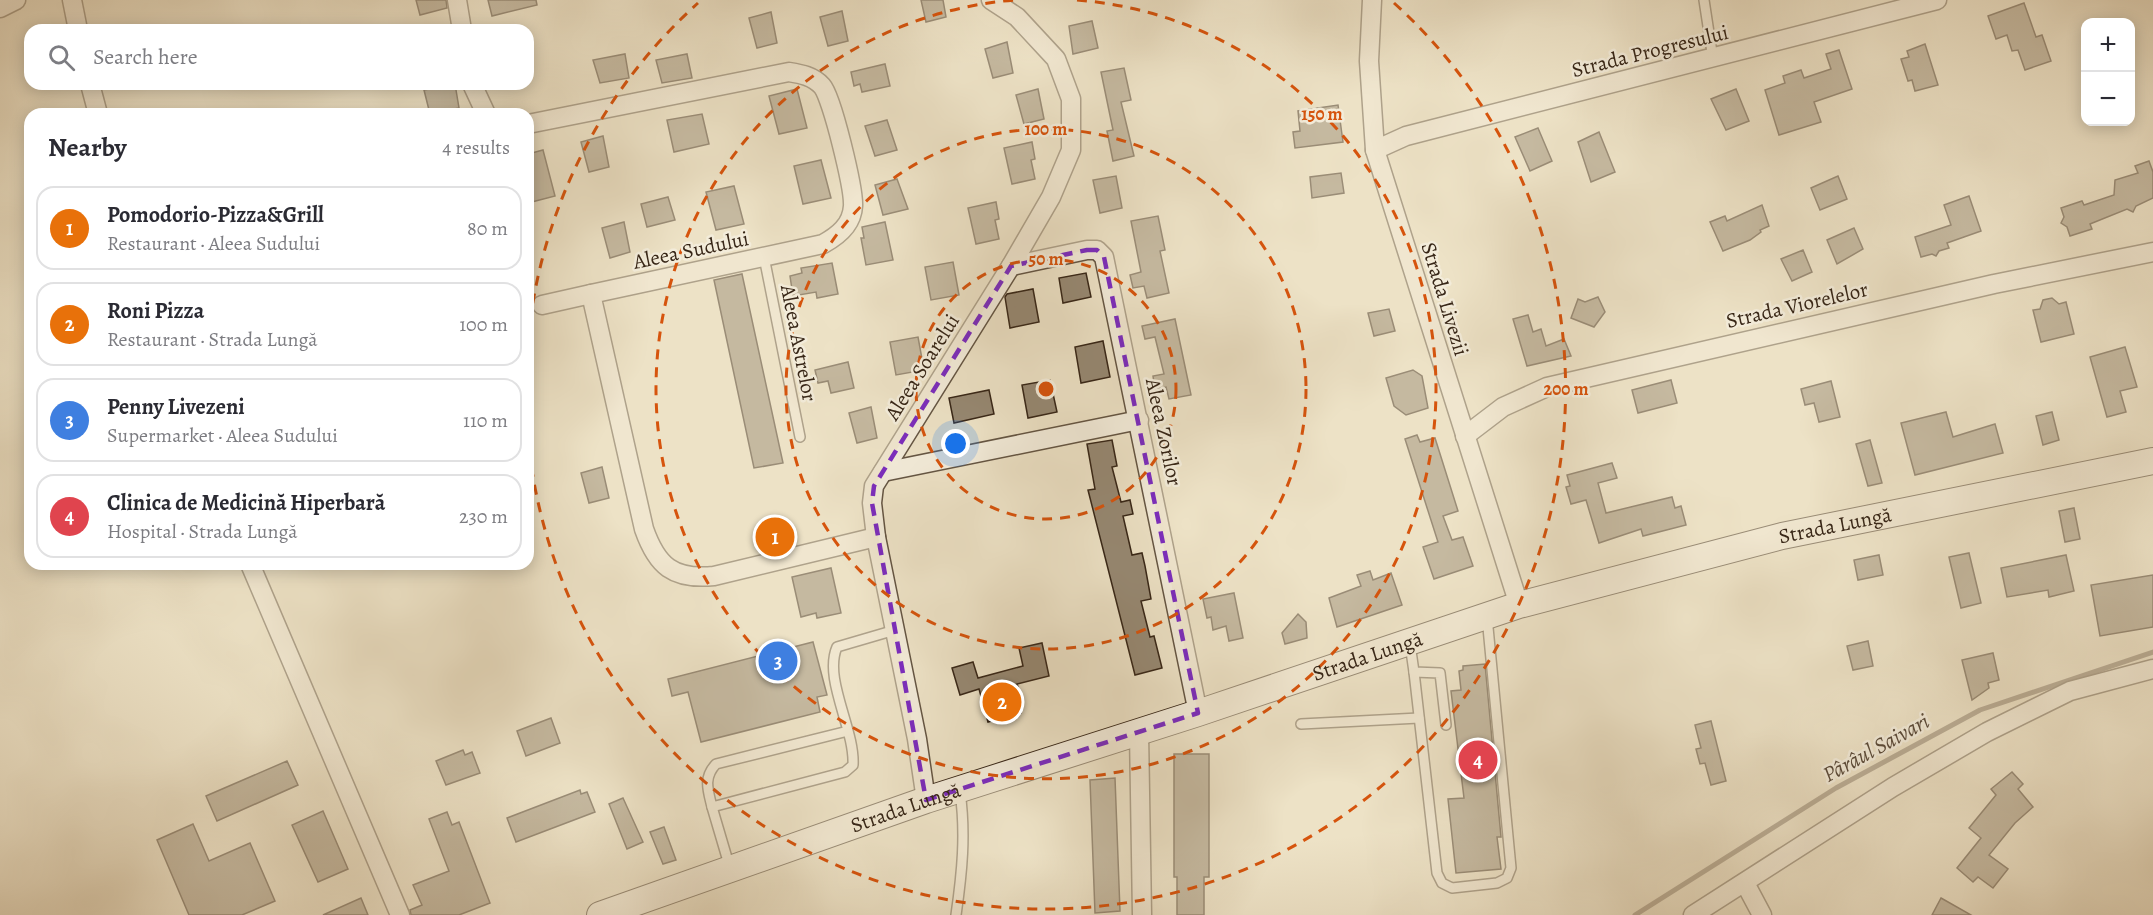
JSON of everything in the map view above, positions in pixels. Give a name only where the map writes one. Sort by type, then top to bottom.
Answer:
[{"type":"main road","name":"Strada Lungă","points":[[600,915],[927,800],[1198,713],[1518,605],[1782,536],[2153,461]]},
{"type":"street","points":[[0,8],[16,0]]},
{"type":"street","points":[[72,0],[77,24]]},
{"type":"street","points":[[457,0],[461,24]]},
{"type":"street","name":"Aleea Soarelui","points":[[927,800],[876,537],[872,503],[874,486],[1011,266],[1051,197],[1071,150],[1071,99],[1056,59],[1017,17],[991,0]]},
{"type":"street","name":"Strada Livezii","points":[[1372,0],[1369,61],[1375,150],[1518,605]]},
{"type":"street","name":"Strada Progresului","points":[[1375,150],[1406,136],[1713,59],[1900,5],[1936,0]]},
{"type":"street","name":"Aleea Sudului","points":[[534,123],[789,72],[814,78],[829,96],[853,205],[844,230],[823,244],[542,305]]},
{"type":"street","points":[[92,90],[96,108]]},
{"type":"street","points":[[475,90],[483,108]]},
{"type":"street","name":"Aleea Zorilor","points":[[1011,266],[1087,250],[1097,250],[1104,257],[1198,713]]},
{"type":"street","name":"Strada Viorelelor","points":[[1465,436],[1503,407],[1547,387],[1983,286],[2153,252]]},
{"type":"street","points":[[591,294],[644,529],[657,558],[669,569],[697,577],[714,576],[876,537]]},
{"type":"street","points":[[883,472],[1139,420]]},
{"type":"street","points":[[253,570],[400,915]]},
{"type":"street","points":[[1694,915],[1893,787],[1987,732],[2070,691],[2153,669]]},
{"type":"street","points":[[1139,732],[1142,915]]},
{"type":"street","points":[[1745,882],[1762,915]]},
{"type":"lane","points":[[1704,0],[1713,59]]},
{"type":"lane","name":"Aleea Astrelor","points":[[764,257],[800,437]]},
{"type":"lane","points":[[1409,642],[1437,873],[1442,882],[1452,888],[1497,883],[1507,878],[1511,868],[1487,616]]},
{"type":"lane","points":[[712,807],[845,772],[853,765],[848,731],[833,669],[833,656],[837,647],[895,630]]},
{"type":"lane","points":[[1414,672],[1440,673],[1446,725]]},
{"type":"lane","points":[[1301,724],[1419,718]]},
{"type":"lane","points":[[730,869],[706,784],[709,771],[716,764],[848,731]]},
{"type":"lane","points":[[956,915],[964,862],[964,818],[960,789]]},
{"type":"highlighted area","points":[[1087,250],[1097,250],[1104,257],[1198,713],[926,800],[872,503],[874,486],[1011,266]]},
{"type":"building","points":[[416,0],[446,0],[447,8],[420,15]]},
{"type":"building","points":[[488,0],[536,0],[537,5],[492,16]]},
{"type":"building","points":[[921,0],[943,0],[946,17],[926,22]]},
{"type":"building","points":[[2024,3],[2036,37],[2042,35],[2051,61],[2025,70],[2018,50],[2012,51],[2007,35],[1996,39],[1988,16]]},
{"type":"building","points":[[842,11],[848,41],[828,46],[820,17]]},
{"type":"building","points":[[771,12],[777,43],[757,48],[749,18]]},
{"type":"building","points":[[1092,21],[1098,48],[1073,54],[1069,26]]},
{"type":"building","points":[[1007,42],[1013,73],[993,78],[985,49]]},
{"type":"building","points":[[1925,44],[1938,85],[1915,91],[1912,80],[1908,81],[1901,59],[1909,57],[1907,51]]},
{"type":"building","points":[[1839,50],[1852,89],[1814,102],[1821,122],[1779,135],[1765,90],[1785,83],[1783,76],[1801,70],[1804,78],[1831,69],[1826,54]]},
{"type":"building","points":[[625,54],[629,78],[600,83],[593,60]]},
{"type":"building","points":[[687,54],[692,78],[662,83],[656,60]]},
{"type":"building","points":[[885,64],[890,86],[862,92],[860,84],[854,86],[851,72]]},
{"type":"building","points":[[1124,68],[1131,100],[1121,102],[1134,156],[1113,161],[1107,131],[1113,130],[1101,72]]},
{"type":"building","points":[[797,89],[807,128],[779,134],[769,96]]},
{"type":"building","points":[[1038,89],[1044,119],[1024,124],[1016,95]]},
{"type":"building","points":[[1736,89],[1749,121],[1726,130],[1711,99]]},
{"type":"building","points":[[424,90],[456,90],[459,108],[428,108]]},
{"type":"building","points":[[1338,105],[1343,142],[1295,148],[1293,132],[1300,131],[1298,111]]},
{"type":"building","points":[[702,114],[709,144],[674,152],[667,120]]},
{"type":"building","points":[[887,120],[897,150],[875,156],[865,126]]},
{"type":"building","points":[[1538,128],[1552,161],[1530,171],[1515,137]]},
{"type":"building","points":[[1599,132],[1615,172],[1591,182],[1578,142]]},
{"type":"building","points":[[603,136],[609,167],[589,172],[581,142]]},
{"type":"building","points":[[1032,142],[1035,159],[1031,160],[1035,179],[1012,184],[1004,148]]},
{"type":"building","points":[[543,150],[555,196],[534,201],[534,152]]},
{"type":"building","points":[[821,160],[831,198],[803,204],[794,166]]},
{"type":"building","points":[[2149,161],[2153,172],[2153,198],[2136,206],[2133,212],[2127,209],[2090,224],[2092,229],[2070,236],[2067,227],[2061,223],[2064,217],[2061,208],[2082,201],[2084,205],[2114,195],[2115,180],[2138,173],[2135,166]]},
{"type":"building","points":[[1341,173],[1344,193],[1312,198],[1310,177]]},
{"type":"building","points":[[1116,176],[1122,208],[1100,213],[1093,180]]},
{"type":"building","points":[[1838,176],[1847,199],[1820,210],[1811,188]]},
{"type":"building","points":[[897,179],[908,209],[883,215],[875,185]]},
{"type":"building","points":[[734,186],[744,224],[716,230],[706,192]]},
{"type":"building","points":[[1969,196],[1981,231],[1947,243],[1949,248],[1939,251],[1936,256],[1932,254],[1921,257],[1915,237],[1951,225],[1944,205]]},
{"type":"building","points":[[668,197],[675,220],[647,227],[641,204]]},
{"type":"building","points":[[996,202],[999,219],[995,220],[999,239],[976,244],[968,208]]},
{"type":"building","points":[[1762,205],[1769,226],[1760,230],[1761,232],[1750,240],[1723,251],[1710,222],[1725,216],[1727,221]]},
{"type":"building","points":[[1158,216],[1165,250],[1160,251],[1169,293],[1147,298],[1144,286],[1133,288],[1130,275],[1141,272],[1131,221]]},
{"type":"building","points":[[624,222],[630,252],[610,258],[602,228]]},
{"type":"building","points":[[885,222],[893,260],[866,265],[861,238],[864,238],[862,227]]},
{"type":"building","points":[[1854,228],[1863,249],[1837,264],[1827,240]]},
{"type":"building","points":[[1803,250],[1812,272],[1792,281],[1781,259]]},
{"type":"building","points":[[953,262],[959,295],[931,300],[925,267]]},
{"type":"building","points":[[832,263],[838,294],[817,298],[816,292],[793,296],[790,276],[802,273],[801,268]]},
{"type":"building","points":[[1086,273],[1091,297],[1063,303],[1059,278]]},
{"type":"building","points":[[742,274],[783,463],[754,468],[714,280]]},
{"type":"building","points":[[1033,289],[1039,322],[1010,328],[1005,297],[1007,294]]},
{"type":"building","points":[[1598,297],[1605,312],[1594,327],[1571,318],[1578,299],[1585,302]]},
{"type":"building","points":[[2052,298],[2059,304],[2066,302],[2074,334],[2041,342],[2033,310],[2040,309],[2043,300]]},
{"type":"building","points":[[1389,309],[1395,331],[1374,336],[1368,313]]},
{"type":"building","points":[[1528,315],[1533,332],[1541,329],[1546,346],[1564,339],[1571,356],[1527,366],[1513,319]]},
{"type":"building","points":[[1175,319],[1191,395],[1169,399],[1166,387],[1155,389],[1153,376],[1164,374],[1155,337],[1145,339],[1142,326]]},
{"type":"building","points":[[918,337],[924,370],[896,375],[890,342]]},
{"type":"building","points":[[1103,341],[1110,377],[1081,383],[1075,347]]},
{"type":"building","points":[[2125,347],[2137,387],[2120,391],[2126,412],[2107,417],[2090,357]]},
{"type":"building","points":[[848,362],[854,388],[831,393],[828,381],[818,383],[815,370]]},
{"type":"building","points":[[1413,370],[1422,376],[1428,408],[1406,415],[1394,406],[1386,378]]},
{"type":"building","points":[[1050,380],[1057,412],[1028,418],[1022,385]]},
{"type":"building","points":[[1671,380],[1677,403],[1638,413],[1632,390]]},
{"type":"building","points":[[1831,381],[1840,417],[1819,422],[1814,403],[1805,405],[1801,389]]},
{"type":"building","points":[[989,390],[994,414],[954,423],[949,398]]},
{"type":"building","points":[[871,407],[877,438],[857,443],[849,413]]},
{"type":"building","points":[[1946,412],[1953,437],[1995,424],[2003,453],[1915,475],[1901,423]]},
{"type":"building","points":[[2052,412],[2059,440],[2043,445],[2036,416]]},
{"type":"building","points":[[1417,435],[1420,442],[1435,438],[1458,511],[1443,516],[1452,540],[1463,537],[1473,566],[1434,579],[1423,547],[1438,542],[1405,439]]},
{"type":"building","points":[[1112,440],[1117,466],[1112,467],[1121,502],[1130,500],[1133,514],[1123,516],[1132,555],[1142,553],[1151,599],[1141,601],[1150,637],[1154,636],[1162,668],[1135,675],[1088,490],[1095,489],[1087,444]]},
{"type":"building","points":[[1870,440],[1882,483],[1868,486],[1856,444]]},
{"type":"building","points":[[1612,463],[1617,478],[1598,483],[1606,513],[1672,497],[1675,508],[1681,506],[1686,525],[1643,536],[1641,529],[1599,543],[1586,500],[1571,504],[1566,487],[1570,486],[1567,475]]},
{"type":"building","points":[[602,467],[609,498],[589,503],[581,473]]},
{"type":"building","points":[[2074,508],[2080,539],[2065,542],[2059,511]]},
{"type":"building","points":[[1969,553],[1981,603],[1961,608],[1949,557]]},
{"type":"building","points":[[1879,555],[1883,575],[1858,580],[1854,560]]},
{"type":"building","points":[[2066,555],[2074,591],[2049,597],[2048,590],[2007,597],[2001,568]]},
{"type":"building","points":[[831,568],[841,613],[817,618],[816,613],[801,617],[792,577]]},
{"type":"building","points":[[1370,571],[1373,580],[1391,573],[1402,605],[1337,627],[1329,598],[1361,586],[1357,575]]},
{"type":"building","points":[[2153,575],[2153,627],[2100,636],[2091,585]]},
{"type":"building","points":[[1234,593],[1243,638],[1229,641],[1226,626],[1213,630],[1211,617],[1207,618],[1203,599]]},
{"type":"building","points":[[1298,614],[1306,622],[1307,638],[1285,644],[1282,633]]},
{"type":"building","points":[[1868,641],[1873,666],[1853,670],[1847,646]]},
{"type":"building","points":[[813,642],[827,695],[817,697],[820,712],[701,742],[688,692],[672,696],[668,679]]},
{"type":"building","points":[[1042,643],[1049,676],[1017,684],[1019,690],[1014,691],[1021,713],[988,722],[979,689],[960,695],[952,668],[973,662],[978,678],[1023,666],[1019,648]]},
{"type":"building","points":[[1993,653],[1999,680],[1988,683],[1989,688],[1972,700],[1962,660]]},
{"type":"building","points":[[1485,664],[1501,837],[1497,837],[1501,869],[1456,873],[1448,799],[1464,798],[1451,691],[1461,690],[1459,671],[1463,670],[1463,666]]},
{"type":"building","points":[[551,718],[560,743],[526,756],[517,731]]},
{"type":"building","points":[[1711,721],[1726,781],[1711,785],[1705,763],[1700,764],[1696,749],[1701,748],[1695,725]]},
{"type":"building","points":[[463,750],[465,755],[472,752],[480,773],[446,785],[436,761]]},
{"type":"building","points":[[1174,754],[1209,754],[1209,877],[1204,877],[1204,915],[1177,915],[1177,877],[1174,877]]},
{"type":"building","points":[[287,761],[298,785],[217,821],[206,796]]},
{"type":"building","points":[[2012,772],[2023,784],[2018,789],[2033,807],[2015,823],[1989,855],[2008,869],[1993,888],[1978,877],[1973,882],[1957,868],[1981,838],[1969,828],[1996,795],[1991,789]]},
{"type":"building","points":[[1115,778],[1120,911],[1095,913],[1090,780]]},
{"type":"building","points":[[580,790],[581,794],[587,792],[595,812],[516,842],[507,818]]},
{"type":"building","points":[[623,798],[643,842],[627,849],[609,804]]},
{"type":"building","points":[[323,811],[348,869],[318,882],[292,825]]},
{"type":"building","points":[[447,812],[452,825],[459,822],[490,903],[459,915],[411,915],[410,910],[422,905],[413,885],[449,871],[429,819]]},
{"type":"building","points":[[193,824],[209,861],[250,843],[275,901],[242,915],[189,915],[157,840]]},
{"type":"building","points":[[664,827],[676,860],[663,864],[650,832]]},
{"type":"building","points":[[361,898],[368,915],[323,915]]},
{"type":"building","points":[[1941,898],[1971,915],[1932,915]]},
{"type":"waterway","name":"Pârâul Saivari","points":[[1635,915],[1836,788],[1980,710],[2153,652]]},
{"type":"place","name":"Pomodorio-Pizza&Grill","points":[[775,537]]},
{"type":"place","name":"Penny Livezeni","points":[[778,661]]},
{"type":"place","name":"Roni Pizza","points":[[1002,702]]},
{"type":"place","name":"Clinica de Medicină Hiperbară","points":[[1478,760]]}]
